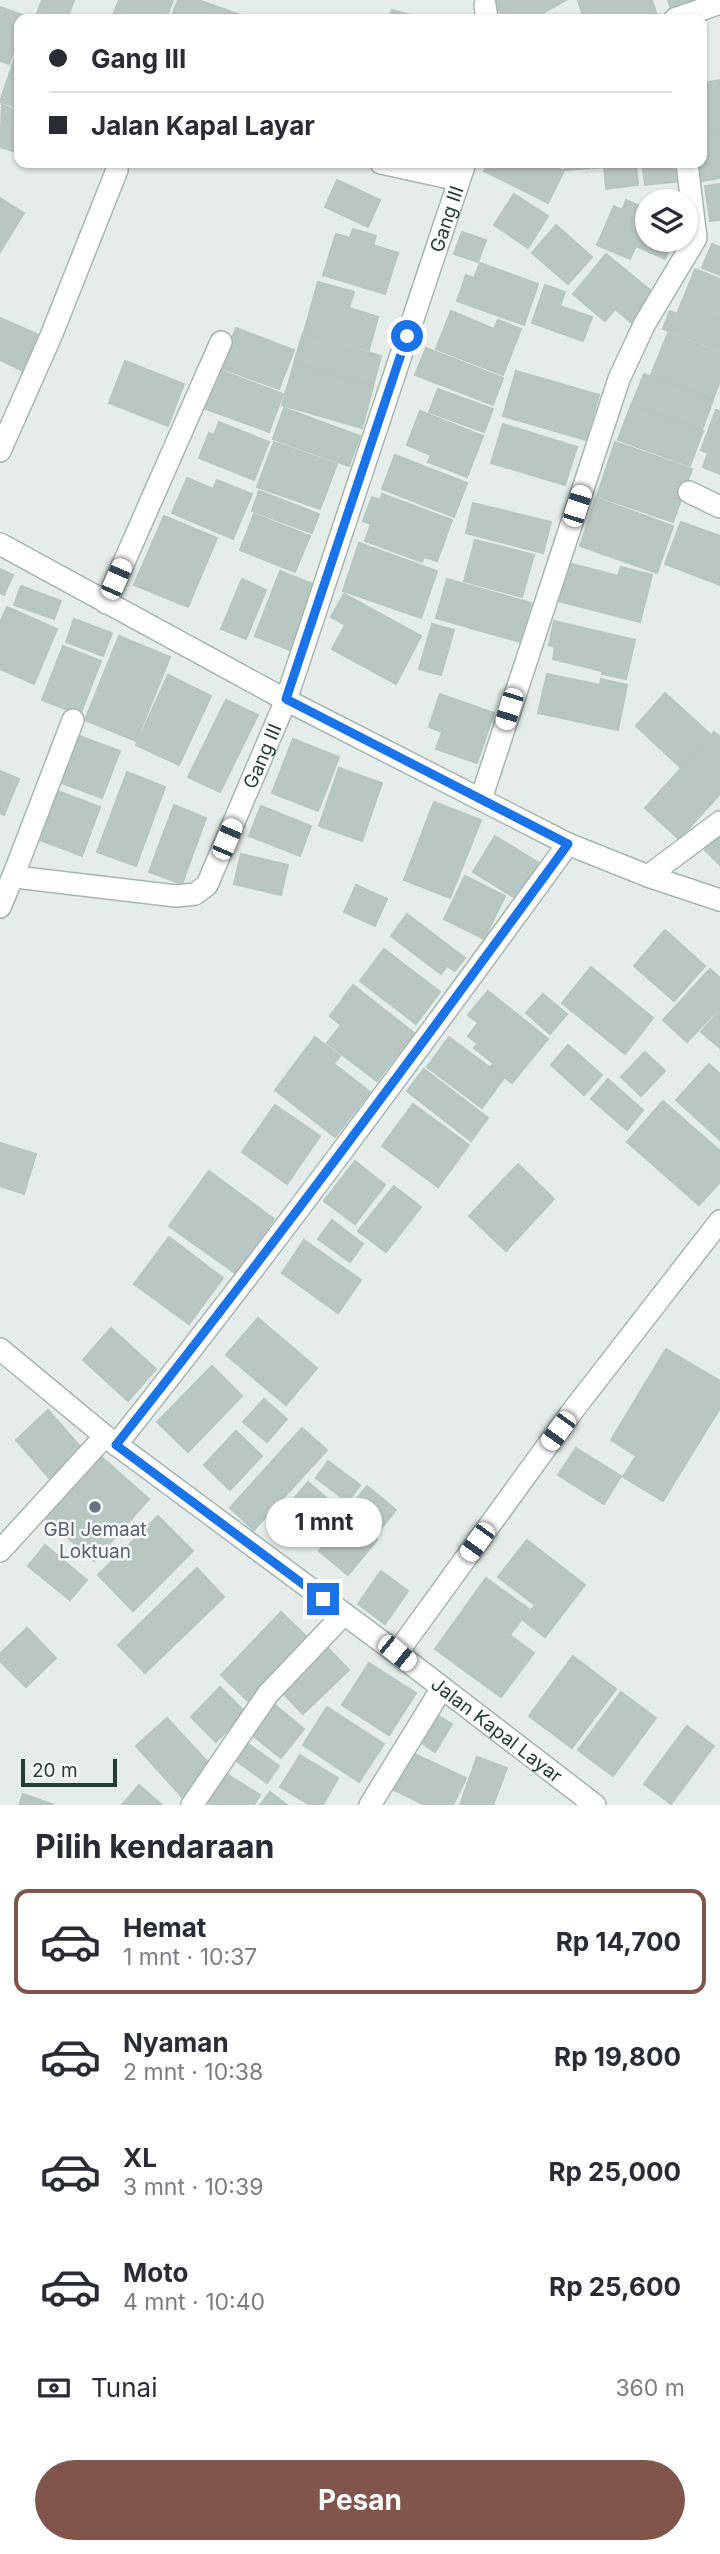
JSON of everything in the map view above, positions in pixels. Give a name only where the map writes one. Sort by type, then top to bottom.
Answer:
[{"type":"street","points":[[690,14],[720,3]]},
{"type":"street","points":[[426,168],[462,172]]},
{"type":"street","points":[[481,799],[619,379],[644,325],[696,238],[688,168]]},
{"type":"street","points":[[0,451],[51,336],[117,170]]},
{"type":"street","name":"Gang III","points":[[14,874],[24,878],[176,896],[195,894],[207,885],[286,699],[462,172]]},
{"type":"street","points":[[106,603],[221,342]]},
{"type":"street","points":[[689,492],[720,508]]},
{"type":"street","points":[[0,544],[286,699],[568,844],[648,876],[720,900]]},
{"type":"street","points":[[0,907],[73,720]]},
{"type":"street","points":[[648,876],[720,822]]},
{"type":"street","points":[[0,1551],[111,1441],[229,1304],[568,844]]},
{"type":"street","points":[[397,1653],[573,1409],[720,1221]]},
{"type":"street","name":"Jalan Kapal Layar","points":[[0,1349],[111,1441],[442,1688],[568,1796],[595,1805]]},
{"type":"street","points":[[192,1805],[268,1694],[344,1614]]},
{"type":"street","points":[[370,1805],[442,1688]]},
{"type":"building","points":[[42,0],[74,0],[69,14],[37,14]]},
{"type":"building","points":[[119,0],[173,0],[168,14],[113,14]]},
{"type":"building","points":[[178,0],[198,0],[238,14],[173,14]]},
{"type":"building","points":[[493,0],[566,0],[541,14],[501,14]]},
{"type":"building","points":[[578,0],[652,0],[656,14],[582,14]]},
{"type":"building","points":[[668,0],[698,0],[671,9]]},
{"type":"building","points":[[0,7],[20,14],[14,14],[14,50],[9,64],[0,61]]},
{"type":"building","points":[[392,10],[407,14],[391,14]]},
{"type":"building","points":[[14,60],[14,106],[0,102]]},
{"type":"building","points":[[720,80],[720,130],[707,133],[707,82]]},
{"type":"building","points":[[2,105],[14,110],[14,151],[0,147]]},
{"type":"building","points":[[720,131],[720,178],[702,181],[700,168],[707,168],[707,133]]},
{"type":"building","points":[[486,168],[557,168],[564,171],[548,203],[484,171]]},
{"type":"building","points":[[604,168],[636,168],[638,185],[606,189]]},
{"type":"building","points":[[643,168],[681,168],[682,181],[645,185]]},
{"type":"building","points":[[337,180],[380,200],[368,227],[325,207]]},
{"type":"building","points":[[720,184],[720,220],[710,221],[705,186]]},
{"type":"building","points":[[514,194],[548,216],[528,248],[494,225]]},
{"type":"building","points":[[0,198],[24,213],[0,252]]},
{"type":"building","points":[[626,200],[635,204],[635,248],[630,259],[597,245],[614,206],[622,210]]},
{"type":"building","points":[[556,225],[592,257],[568,284],[532,253]]},
{"type":"building","points":[[353,229],[376,236],[373,245],[398,253],[385,294],[323,275],[336,234],[350,238]]},
{"type":"building","points":[[462,232],[486,240],[478,262],[454,254]]},
{"type":"building","points":[[712,244],[720,247],[720,275],[702,268]]},
{"type":"building","points":[[649,252],[668,252],[665,259]]},
{"type":"building","points":[[606,254],[656,295],[632,323],[615,309],[605,321],[573,294]]},
{"type":"building","points":[[480,263],[538,284],[524,325],[457,301],[466,275],[474,278]]},
{"type":"building","points":[[695,269],[720,279],[720,314],[683,300]]},
{"type":"building","points":[[318,282],[354,292],[349,308],[378,317],[369,350],[304,332]]},
{"type":"building","points":[[545,285],[565,292],[560,306],[592,317],[583,341],[532,323]]},
{"type":"building","points":[[682,301],[720,316],[720,351],[663,329],[670,311],[677,314]]},
{"type":"building","points":[[451,311],[494,329],[498,320],[521,329],[503,375],[436,349]]},
{"type":"building","points":[[0,318],[39,335],[23,371],[0,360]]},
{"type":"building","points":[[236,328],[294,350],[279,389],[221,368]]},
{"type":"building","points":[[303,333],[381,356],[373,386],[294,363]]},
{"type":"building","points":[[668,333],[720,353],[720,381],[713,399],[651,375]]},
{"type":"building","points":[[426,348],[503,378],[493,405],[415,375]]},
{"type":"building","points":[[125,361],[184,384],[168,426],[109,403]]},
{"type":"building","points":[[294,364],[373,387],[362,428],[282,405]]},
{"type":"building","points":[[217,369],[283,394],[269,432],[203,408]]},
{"type":"building","points":[[516,371],[599,395],[586,440],[503,416]]},
{"type":"building","points":[[644,374],[713,400],[702,430],[632,404]]},
{"type":"building","points":[[438,389],[493,409],[484,432],[429,412]]},
{"type":"building","points":[[631,405],[703,431],[690,466],[618,440]]},
{"type":"building","points":[[284,408],[360,436],[349,466],[273,439]]},
{"type":"building","points":[[716,410],[720,411],[720,474],[703,467],[708,453],[701,450]]},
{"type":"building","points":[[420,411],[483,436],[467,477],[428,462],[431,455],[407,445]]},
{"type":"building","points":[[219,422],[269,442],[254,480],[199,458],[209,433],[214,435]]},
{"type":"building","points":[[503,424],[577,447],[565,485],[491,463]]},
{"type":"building","points":[[274,442],[337,464],[320,509],[257,487]]},
{"type":"building","points":[[615,442],[692,469],[673,522],[597,496]]},
{"type":"building","points":[[395,455],[467,483],[454,517],[382,489]]},
{"type":"building","points":[[187,478],[213,489],[217,480],[252,494],[233,539],[172,513]]},
{"type":"building","points":[[259,491],[319,514],[312,533],[252,511]]},
{"type":"building","points":[[382,494],[452,520],[437,561],[424,557],[422,562],[365,541],[371,524],[363,521],[372,497],[380,500]]},
{"type":"building","points":[[596,498],[673,526],[657,573],[580,546]]},
{"type":"building","points":[[473,503],[551,522],[543,553],[466,533]]},
{"type":"building","points":[[254,514],[310,536],[295,572],[240,550]]},
{"type":"building","points":[[164,516],[217,538],[188,607],[134,585]]},
{"type":"building","points":[[681,522],[720,536],[720,585],[665,564]]},
{"type":"building","points":[[475,540],[534,555],[522,597],[464,581]]},
{"type":"building","points":[[359,543],[437,571],[421,618],[343,591]]},
{"type":"building","points":[[568,563],[618,576],[621,567],[652,575],[640,622],[558,601]]},
{"type":"building","points":[[0,569],[13,575],[4,595],[0,593]]},
{"type":"building","points":[[280,571],[318,586],[292,651],[255,636]]},
{"type":"building","points":[[242,579],[266,590],[246,639],[221,629]]},
{"type":"building","points":[[447,579],[531,603],[520,642],[436,618]]},
{"type":"building","points":[[21,586],[61,601],[54,619],[14,605]]},
{"type":"building","points":[[344,594],[421,636],[396,684],[332,649],[345,625],[331,617]]},
{"type":"building","points":[[7,607],[57,629],[34,684],[0,669],[0,623]]},
{"type":"building","points":[[74,619],[112,633],[103,656],[66,642]]},
{"type":"building","points":[[554,621],[635,640],[626,679],[553,659],[555,647],[549,645]]},
{"type":"building","points":[[432,624],[454,630],[441,675],[419,669]]},
{"type":"building","points":[[119,636],[170,657],[136,741],[85,720]]},
{"type":"building","points":[[63,646],[101,661],[80,715],[42,700]]},
{"type":"building","points":[[547,674],[600,685],[601,679],[627,685],[618,730],[538,713]]},
{"type":"building","points":[[168,675],[211,696],[179,765],[136,745]]},
{"type":"building","points":[[665,693],[710,734],[680,767],[636,726]]},
{"type":"building","points":[[440,694],[494,713],[477,763],[436,749],[442,732],[429,727]]},
{"type":"building","points":[[226,700],[258,715],[220,792],[188,777]]},
{"type":"building","points":[[714,732],[720,737],[720,794],[679,839],[645,808]]},
{"type":"building","points":[[74,734],[120,751],[102,798],[56,781]]},
{"type":"building","points":[[293,739],[339,757],[318,811],[272,793]]},
{"type":"building","points":[[339,768],[382,783],[362,841],[319,826]]},
{"type":"building","points":[[0,771],[19,779],[4,815],[0,813]]},
{"type":"building","points":[[127,772],[165,787],[136,866],[97,852]]},
{"type":"building","points":[[55,790],[100,807],[82,856],[37,839]]},
{"type":"building","points":[[434,802],[481,820],[450,898],[404,880]]},
{"type":"building","points":[[174,805],[206,818],[182,884],[149,872]]},
{"type":"building","points":[[261,806],[311,826],[300,856],[249,836]]},
{"type":"building","points":[[720,834],[720,865],[705,850]]},
{"type":"building","points":[[495,836],[539,863],[517,899],[473,872]]},
{"type":"building","points":[[241,854],[288,865],[281,895],[234,884]]},
{"type":"building","points":[[465,876],[505,896],[484,939],[444,919]]},
{"type":"building","points":[[356,885],[387,899],[375,926],[344,912]]},
{"type":"building","points":[[407,914],[465,958],[455,971],[447,966],[441,974],[391,936]]},
{"type":"building","points":[[665,930],[705,966],[674,1001],[634,966]]},
{"type":"building","points":[[384,949],[440,992],[416,1024],[360,981]]},
{"type":"building","points":[[591,967],[653,1018],[625,1054],[562,1003]]},
{"type":"building","points":[[710,969],[720,978],[720,1007],[687,1042],[663,1020]]},
{"type":"building","points":[[353,985],[414,1033],[377,1081],[327,1043],[341,1025],[330,1016]]},
{"type":"building","points":[[488,991],[548,1039],[512,1083],[474,1048],[478,1044],[468,1036],[478,1023],[468,1015]]},
{"type":"building","points":[[543,994],[567,1014],[550,1034],[526,1013]]},
{"type":"building","points":[[720,1010],[720,1048],[701,1032]]},
{"type":"building","points":[[315,1037],[340,1056],[334,1064],[370,1092],[335,1137],[275,1090]]},
{"type":"building","points":[[449,1037],[504,1078],[482,1108],[427,1067]]},
{"type":"building","points":[[568,1045],[602,1075],[584,1095],[551,1065]]},
{"type":"building","points":[[645,1052],[665,1071],[641,1096],[621,1077]]},
{"type":"building","points":[[709,1064],[720,1074],[720,1140],[676,1100]]},
{"type":"building","points":[[424,1069],[488,1118],[471,1141],[407,1091]]},
{"type":"building","points":[[608,1079],[643,1110],[627,1130],[591,1099]]},
{"type":"building","points":[[663,1101],[720,1151],[720,1182],[699,1205],[627,1142]]},
{"type":"building","points":[[413,1104],[469,1145],[438,1187],[382,1146]]},
{"type":"building","points":[[275,1105],[320,1136],[287,1184],[242,1152]]},
{"type":"building","points":[[0,1143],[36,1154],[24,1194],[0,1186]]},
{"type":"building","points":[[355,1161],[385,1185],[355,1224],[324,1201]]},
{"type":"building","points":[[518,1164],[554,1199],[506,1251],[469,1216]]},
{"type":"building","points":[[209,1171],[274,1219],[235,1273],[169,1226]]},
{"type":"building","points":[[394,1186],[421,1207],[386,1252],[358,1231]]},
{"type":"building","points":[[332,1220],[363,1244],[350,1262],[318,1239]]},
{"type":"building","points":[[169,1237],[223,1278],[189,1324],[134,1284]]},
{"type":"building","points":[[304,1240],[361,1280],[338,1313],[282,1273]]},
{"type":"building","points":[[258,1318],[317,1368],[286,1405],[226,1355]]},
{"type":"building","points":[[111,1328],[156,1369],[128,1401],[83,1360]]},
{"type":"building","points":[[666,1349],[720,1381],[720,1408],[663,1501],[623,1477],[636,1456],[611,1440]]},
{"type":"building","points":[[212,1366],[242,1396],[188,1452],[157,1422]]},
{"type":"building","points":[[264,1399],[287,1419],[267,1442],[243,1422]]},
{"type":"building","points":[[48,1410],[84,1451],[51,1480],[16,1440]]},
{"type":"building","points":[[302,1428],[327,1450],[254,1530],[230,1508]]},
{"type":"building","points":[[236,1431],[262,1456],[230,1490],[204,1465]]},
{"type":"building","points":[[576,1448],[621,1476],[604,1504],[558,1475]]},
{"type":"building","name":"GBI Jemaat Loktuan","points":[[96,1452],[149,1499],[94,1561],[42,1515]]},
{"type":"building","points":[[328,1461],[360,1485],[348,1502],[316,1478]]},
{"type":"building","points":[[308,1482],[335,1505],[304,1542],[277,1519]]},
{"type":"building","points":[[367,1486],[396,1510],[378,1532],[349,1508]]},
{"type":"building","points":[[158,1516],[193,1551],[133,1611],[98,1575]]},
{"type":"building","points":[[347,1516],[377,1540],[348,1575],[319,1551]]},
{"type":"building","points":[[527,1540],[585,1585],[545,1637],[523,1620],[535,1605],[498,1577]]},
{"type":"building","points":[[45,1545],[87,1580],[70,1600],[28,1566]]},
{"type":"building","points":[[197,1568],[224,1597],[145,1673],[118,1645]]},
{"type":"building","points":[[381,1571],[408,1591],[385,1624],[358,1604]]},
{"type":"building","points":[[486,1578],[529,1609],[510,1635],[534,1653],[501,1697],[435,1649]]},
{"type":"building","points":[[281,1612],[308,1638],[248,1701],[221,1675]]},
{"type":"building","points":[[27,1628],[56,1658],[26,1687],[0,1661],[0,1654]]},
{"type":"building","points":[[327,1647],[349,1670],[303,1714],[281,1691]]},
{"type":"building","points":[[573,1656],[616,1689],[572,1748],[529,1716]]},
{"type":"building","points":[[369,1663],[416,1693],[389,1735],[342,1705]]},
{"type":"building","points":[[220,1687],[245,1712],[216,1742],[191,1717]]},
{"type":"building","points":[[621,1692],[656,1718],[613,1776],[578,1750]]},
{"type":"building","points":[[269,1700],[304,1729],[281,1758],[246,1730]]},
{"type":"building","points":[[327,1707],[384,1744],[359,1782],[303,1745]]},
{"type":"building","points":[[434,1713],[452,1724],[435,1752],[417,1740]]},
{"type":"building","points":[[167,1718],[213,1768],[182,1797],[136,1746]]},
{"type":"building","points":[[687,1726],[714,1746],[671,1804],[644,1784]]},
{"type":"building","points":[[243,1740],[279,1766],[267,1783],[231,1757]]},
{"type":"building","points":[[406,1750],[466,1778],[453,1805],[425,1805],[388,1787]]},
{"type":"building","points":[[300,1755],[338,1778],[323,1805],[310,1805],[280,1787]]},
{"type":"building","points":[[477,1757],[507,1768],[493,1805],[460,1805]]},
{"type":"building","points":[[225,1773],[260,1795],[254,1805],[211,1805],[207,1802]]},
{"type":"building","points":[[139,1785],[162,1805],[122,1805]]},
{"type":"building","points":[[270,1792],[287,1805],[260,1805]]},
{"type":"building","points":[[23,1794],[54,1805],[19,1805]]},
{"type":"place","name":"GBI Jemaat Loktuan","points":[[95,1507]]},
{"type":"route","points":[[323,1599],[116,1445],[229,1304],[568,844],[286,699],[407,336]]}]
